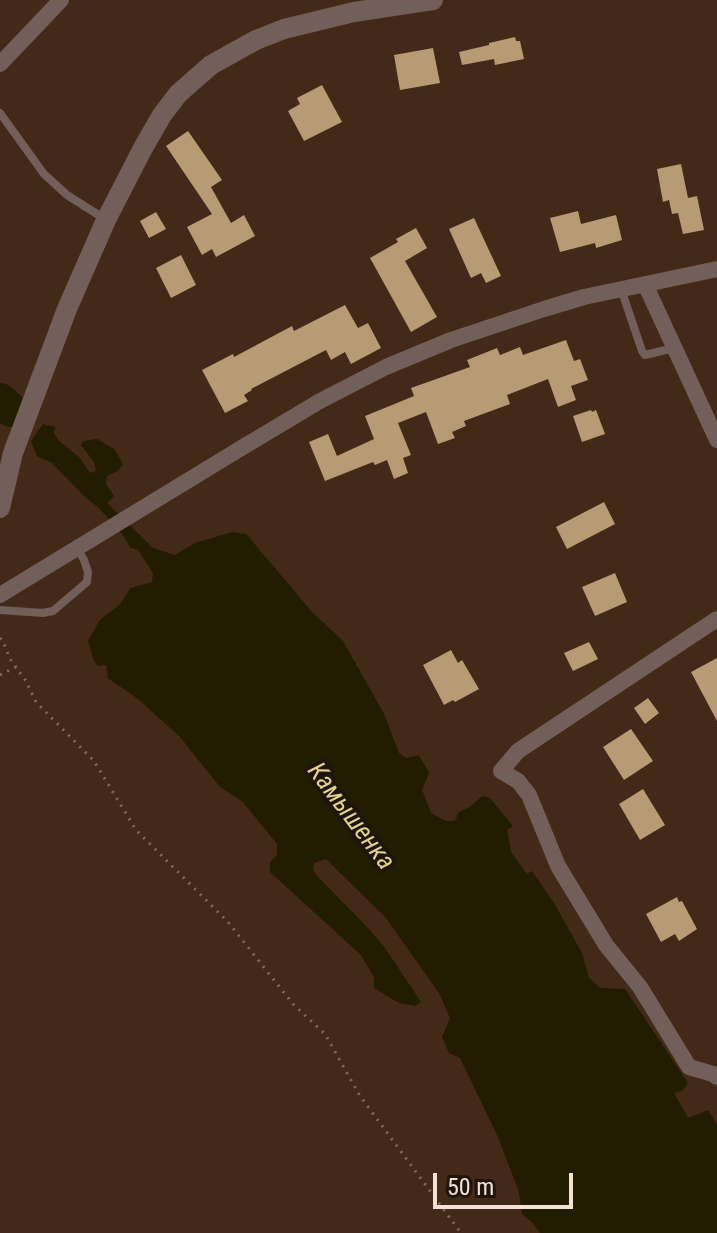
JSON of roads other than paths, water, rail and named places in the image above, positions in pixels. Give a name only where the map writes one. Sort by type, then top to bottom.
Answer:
[{"type":"street","points":[[0,64],[61,0]]},
{"type":"street","points":[[0,508],[13,453],[67,309],[106,220],[143,148],[178,94],[211,65],[256,40],[284,29],[354,12],[433,0]]},
{"type":"street","points":[[0,595],[320,401],[386,367],[451,340],[584,297],[717,269]]},
{"type":"street","points":[[645,284],[717,440]]},
{"type":"street","points":[[717,619],[518,751],[501,771],[518,781],[529,795],[558,866],[606,945],[640,987],[689,1067],[717,1077]]},
{"type":"lane","points":[[0,113],[44,174],[67,195],[106,220]]},
{"type":"lane","points":[[621,289],[645,355],[674,348]]},
{"type":"lane","points":[[0,610],[53,611],[87,582],[88,572],[77,548]]},
{"type":"water","points":[[43,424],[55,427],[54,433],[59,441],[79,457],[90,473],[96,471],[94,462],[81,445],[83,441],[97,439],[114,449],[123,464],[118,471],[107,476],[106,484],[114,496],[107,503],[153,548],[175,555],[195,543],[232,532],[246,534],[312,612],[343,641],[384,714],[399,753],[406,758],[419,755],[429,773],[422,790],[431,813],[446,821],[455,821],[459,812],[482,796],[490,798],[513,826],[507,830],[511,852],[527,874],[532,871],[554,903],[582,953],[589,978],[600,988],[625,989],[688,1083],[683,1090],[674,1093],[688,1118],[708,1110],[717,1124],[717,1233],[540,1233],[522,1214],[519,1192],[498,1137],[460,1058],[449,1053],[442,1037],[450,1018],[439,993],[386,918],[326,859],[314,863],[313,870],[319,878],[385,948],[421,1002],[415,1006],[399,1003],[374,988],[374,977],[361,955],[270,872],[270,862],[277,855],[277,844],[243,802],[220,787],[180,737],[138,699],[108,678],[106,665],[98,666],[94,661],[88,641],[100,620],[119,605],[131,588],[152,582],[153,573],[138,550],[131,548],[99,508],[52,463],[37,456],[31,441]]},
{"type":"waterway","name":"Камышенка","points":[[0,400],[11,410]]}]
